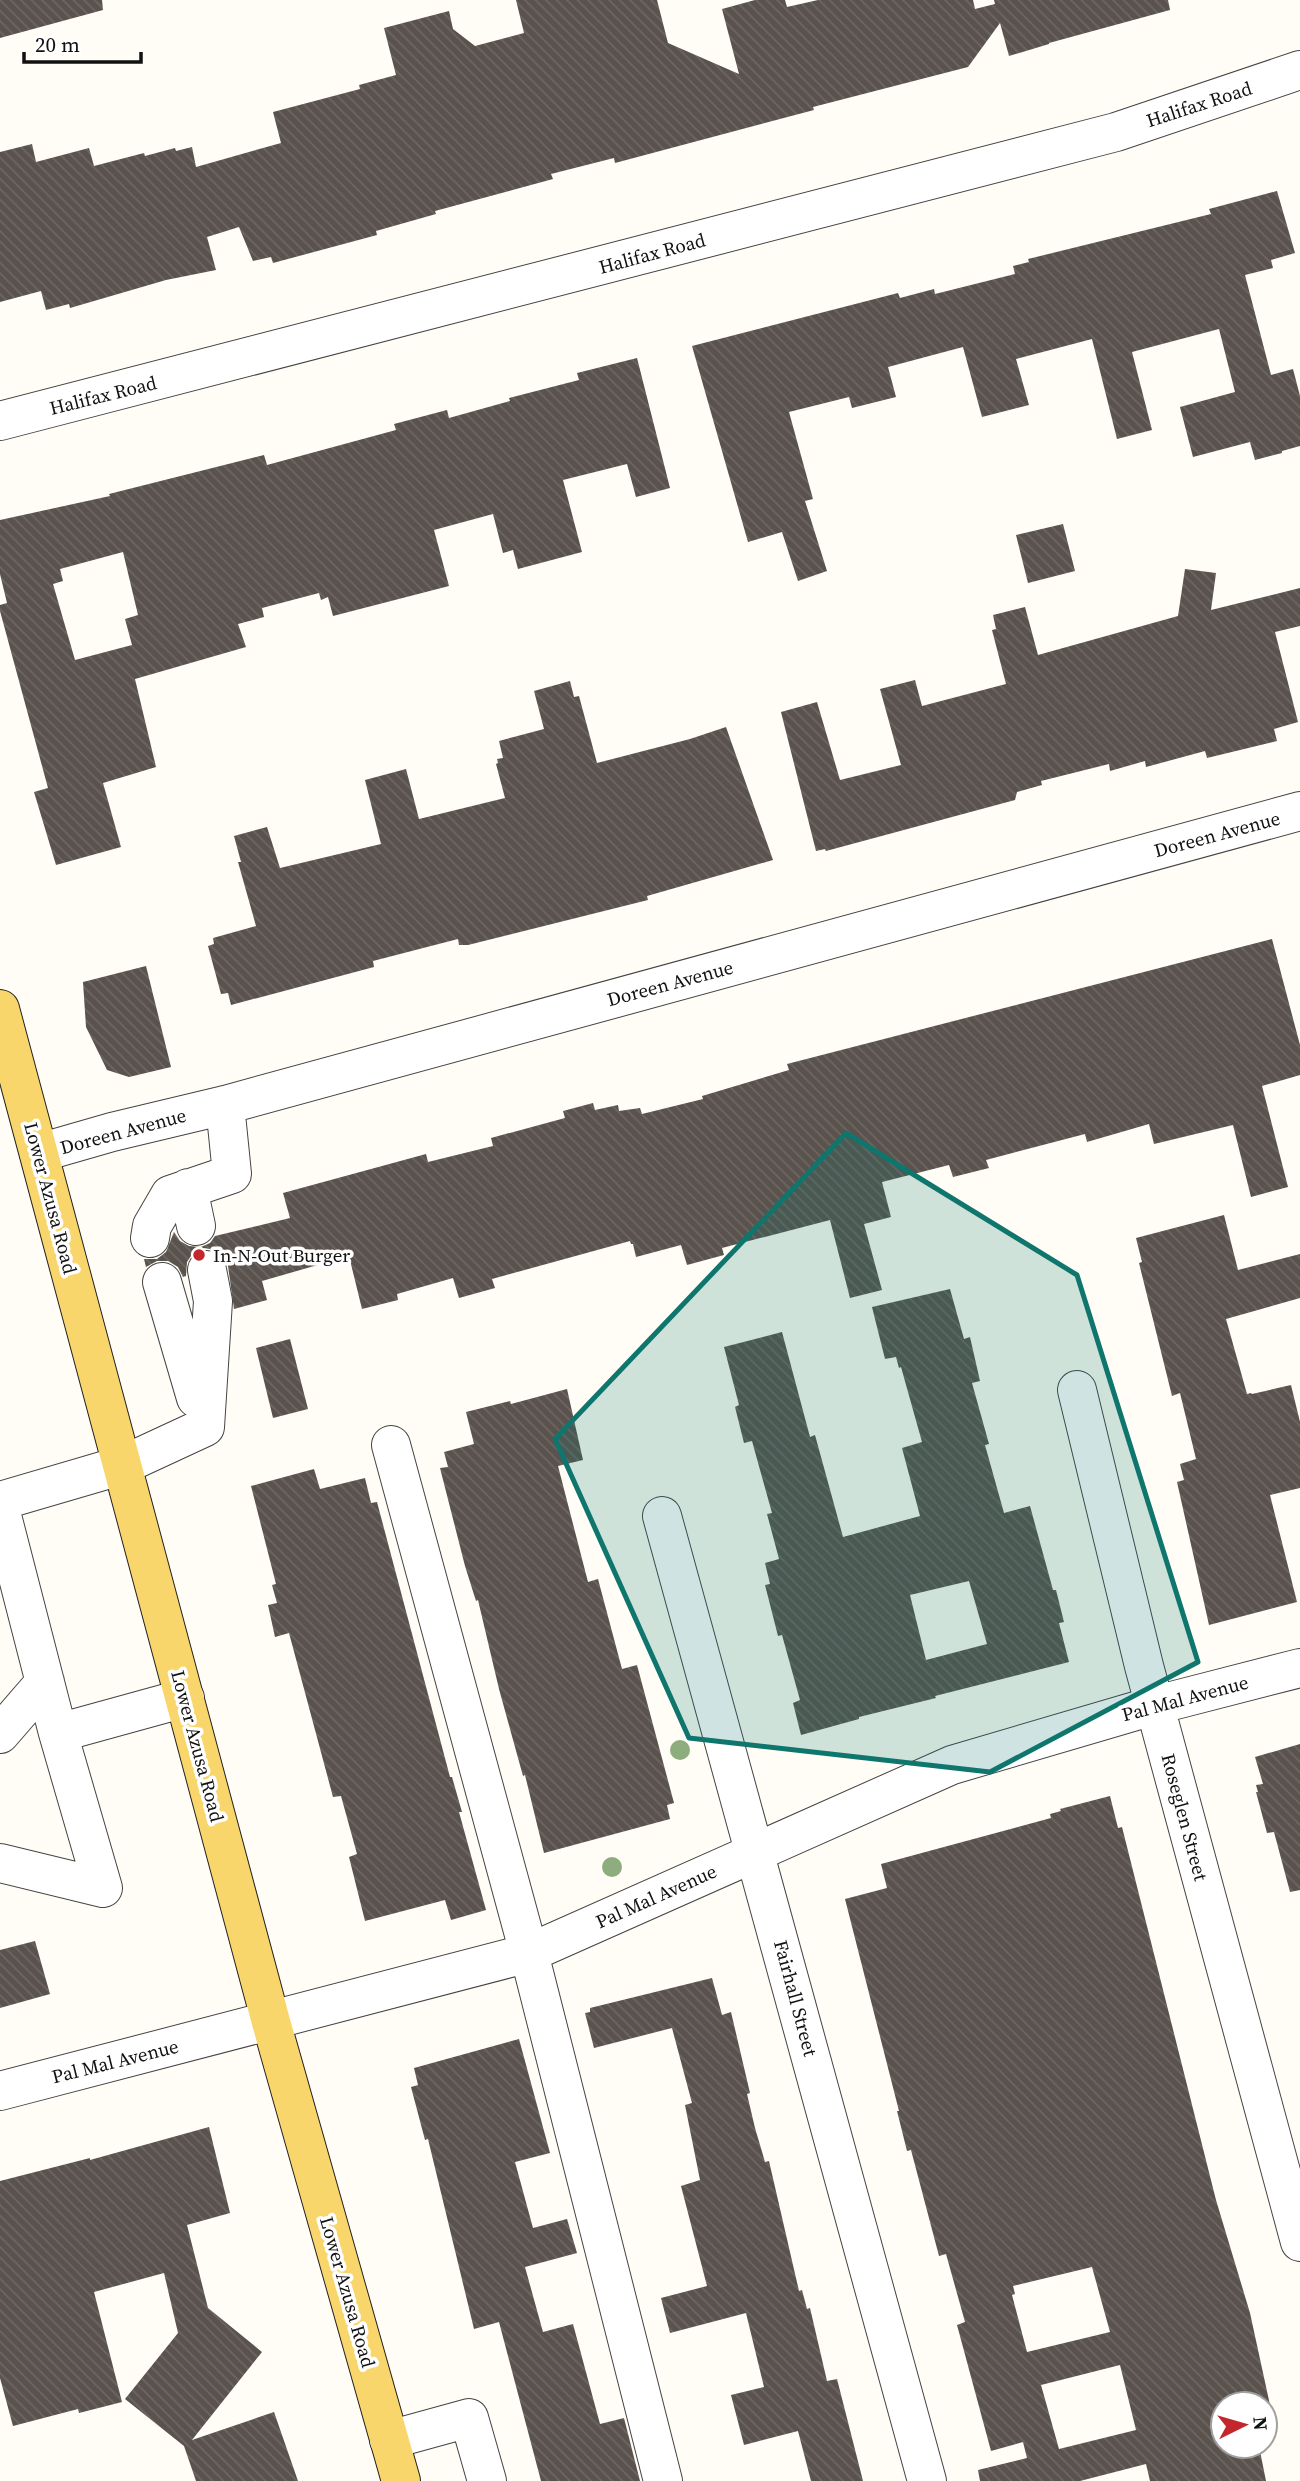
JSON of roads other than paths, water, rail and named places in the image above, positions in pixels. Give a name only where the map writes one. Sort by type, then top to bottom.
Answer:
[{"type":"main road","name":"Lower Azusa Road","points":[[0,1009],[271,2022],[401,2481]]},
{"type":"street","name":"Halifax Road","points":[[0,421],[1116,132],[1300,70]]},
{"type":"street","name":"Doreen Avenue","points":[[39,1153],[111,1132],[225,1105],[1300,811]]},
{"type":"street","points":[[150,1238],[152,1226],[170,1195],[232,1174],[225,1105]]},
{"type":"street","points":[[188,1188],[196,1226]]},
{"type":"street","points":[[205,1427],[213,1301],[207,1270]]},
{"type":"street","points":[[162,1282],[205,1427]]},
{"type":"street","name":"Roseglen Street","points":[[1077,1390],[1156,1705],[1300,2242]]},
{"type":"street","points":[[0,1501],[123,1465],[205,1427]]},
{"type":"street","points":[[391,1445],[530,1953],[663,2481]]},
{"type":"street","name":"Fairhall Street","points":[[662,1516],[927,2481]]},
{"type":"street","points":[[0,1863],[103,1888],[3,1532]]},
{"type":"street","name":"Pal Mal Avenue","points":[[0,2091],[530,1953],[952,1765],[1156,1705],[1300,1668]]},
{"type":"street","points":[[0,1734],[45,1682]]},
{"type":"street","points":[[58,1732],[185,1698]]},
{"type":"street","points":[[389,2440],[469,2418],[487,2481]]},
{"type":"place","name":"In-N-Out Burger","points":[[199,1255]]}]
